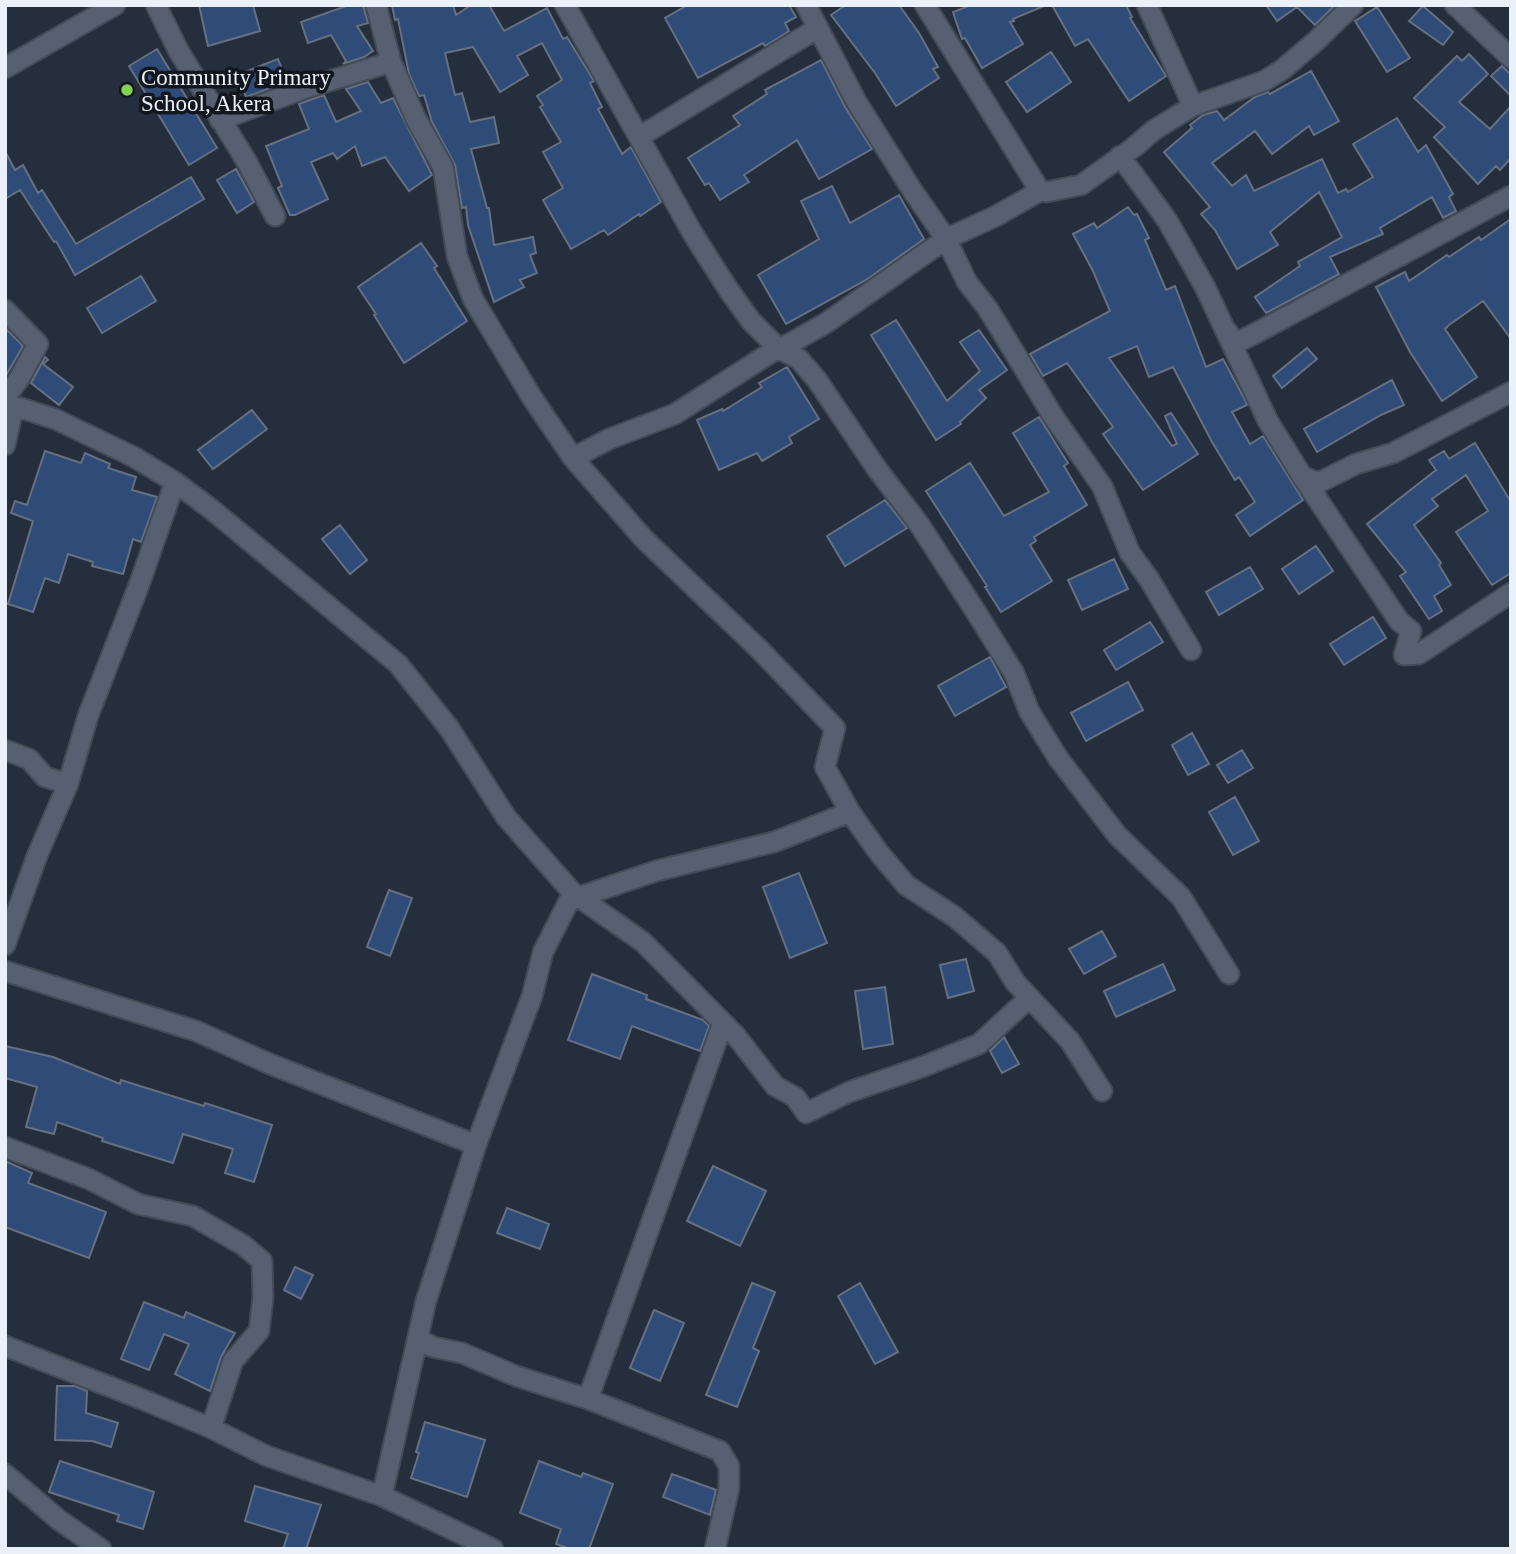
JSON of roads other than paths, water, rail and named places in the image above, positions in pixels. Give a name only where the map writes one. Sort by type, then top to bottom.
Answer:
[{"type":"street","points":[[5,68],[116,5]]},
{"type":"street","points":[[156,5],[178,50],[247,162],[275,216]]},
{"type":"street","points":[[376,5],[391,62],[416,119],[443,167],[457,256],[473,299],[531,396],[573,458],[644,539],[760,650],[835,728],[825,767],[850,812],[879,853],[906,885],[955,917],[997,953],[1015,982],[1070,1041],[1102,1091]]},
{"type":"street","points":[[565,5],[693,234],[728,289],[751,321],[778,348],[799,359],[817,380],[919,524],[969,601],[1014,673],[1029,711],[1058,758],[1117,835],[1181,897],[1229,974]]},
{"type":"street","points":[[806,5],[856,101],[946,239],[967,282],[988,309],[1053,416],[1102,486],[1130,553],[1149,579],[1191,650]]},
{"type":"street","points":[[925,5],[1040,191]]},
{"type":"street","points":[[1147,5],[1193,106]]},
{"type":"street","points":[[573,458],[609,439],[676,414],[778,348],[826,323],[946,239],[996,216],[1040,191],[1081,185],[1154,130],[1193,106],[1264,81],[1316,41],[1353,5]]},
{"type":"street","points":[[1455,5],[1511,58]]},
{"type":"street","points":[[639,137],[818,28]]},
{"type":"street","points":[[220,120],[303,89],[391,62]]},
{"type":"street","points":[[1120,156],[1167,220],[1234,344],[1511,196]]},
{"type":"street","points":[[5,310],[38,344],[8,402],[5,445]]},
{"type":"street","points":[[1225,327],[1268,421],[1399,621],[1410,631],[1404,655],[1419,654],[1511,593]]},
{"type":"street","points":[[1302,476],[1318,482],[1356,464],[1393,453],[1511,392]]},
{"type":"street","points":[[8,402],[55,419],[134,457],[175,482],[398,664],[449,728],[506,817],[579,897],[656,871],[774,842],[850,812]]},
{"type":"street","points":[[5,945],[37,856],[68,785],[88,716],[139,585],[175,482]]},
{"type":"street","points":[[5,750],[29,759],[46,777],[68,785]]},
{"type":"street","points":[[573,892],[643,942],[723,1023],[775,1086],[795,1097],[806,1113],[849,1092],[922,1068],[979,1044],[1029,998]]},
{"type":"street","points":[[382,1496],[426,1301],[476,1145],[532,996],[543,952],[573,892]]},
{"type":"street","points":[[5,971],[195,1031],[270,1064],[476,1145]]},
{"type":"street","points":[[588,1399],[723,1023]]},
{"type":"street","points":[[5,1147],[89,1179],[138,1204],[193,1216],[243,1245],[262,1261],[263,1297],[259,1331],[233,1361],[211,1428]]},
{"type":"street","points":[[418,1339],[433,1347],[462,1353],[516,1376],[588,1399],[720,1451],[729,1466],[729,1488],[715,1549]]},
{"type":"street","points":[[5,1346],[211,1428],[267,1456],[382,1496],[493,1549]]},
{"type":"street","points":[[5,1474],[59,1520],[101,1549]]},
{"type":"place","name":"Community Primary School, Akera","points":[[127,90]]}]
